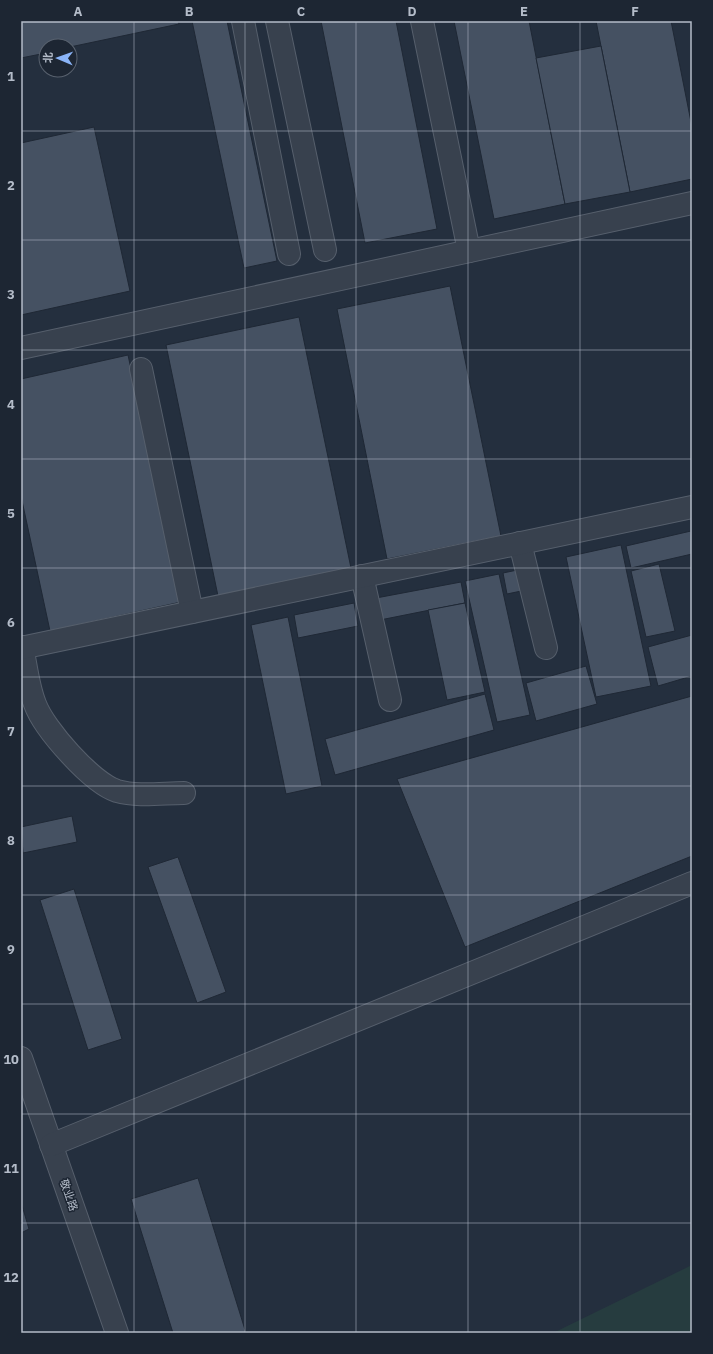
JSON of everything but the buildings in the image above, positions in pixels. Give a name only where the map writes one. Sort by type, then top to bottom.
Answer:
[{"type":"street","points":[[243,21],[289,254]]},
{"type":"street","points":[[277,21],[325,250]]},
{"type":"street","points":[[422,21],[469,251]]},
{"type":"street","points":[[21,348],[692,203]]},
{"type":"street","points":[[141,369],[192,612]]},
{"type":"street","points":[[184,793],[130,793],[117,791],[101,782],[90,773],[56,738],[34,703],[22,647],[692,507]]},
{"type":"street","points":[[520,543],[546,648]]},
{"type":"street","points":[[362,576],[390,700]]},
{"type":"street","points":[[51,1145],[692,883]]},
{"type":"street","name":"敬业路","points":[[21,1058],[117,1333]]},
{"type":"green space","points":[[692,1265],[692,1333],[553,1333]]}]
